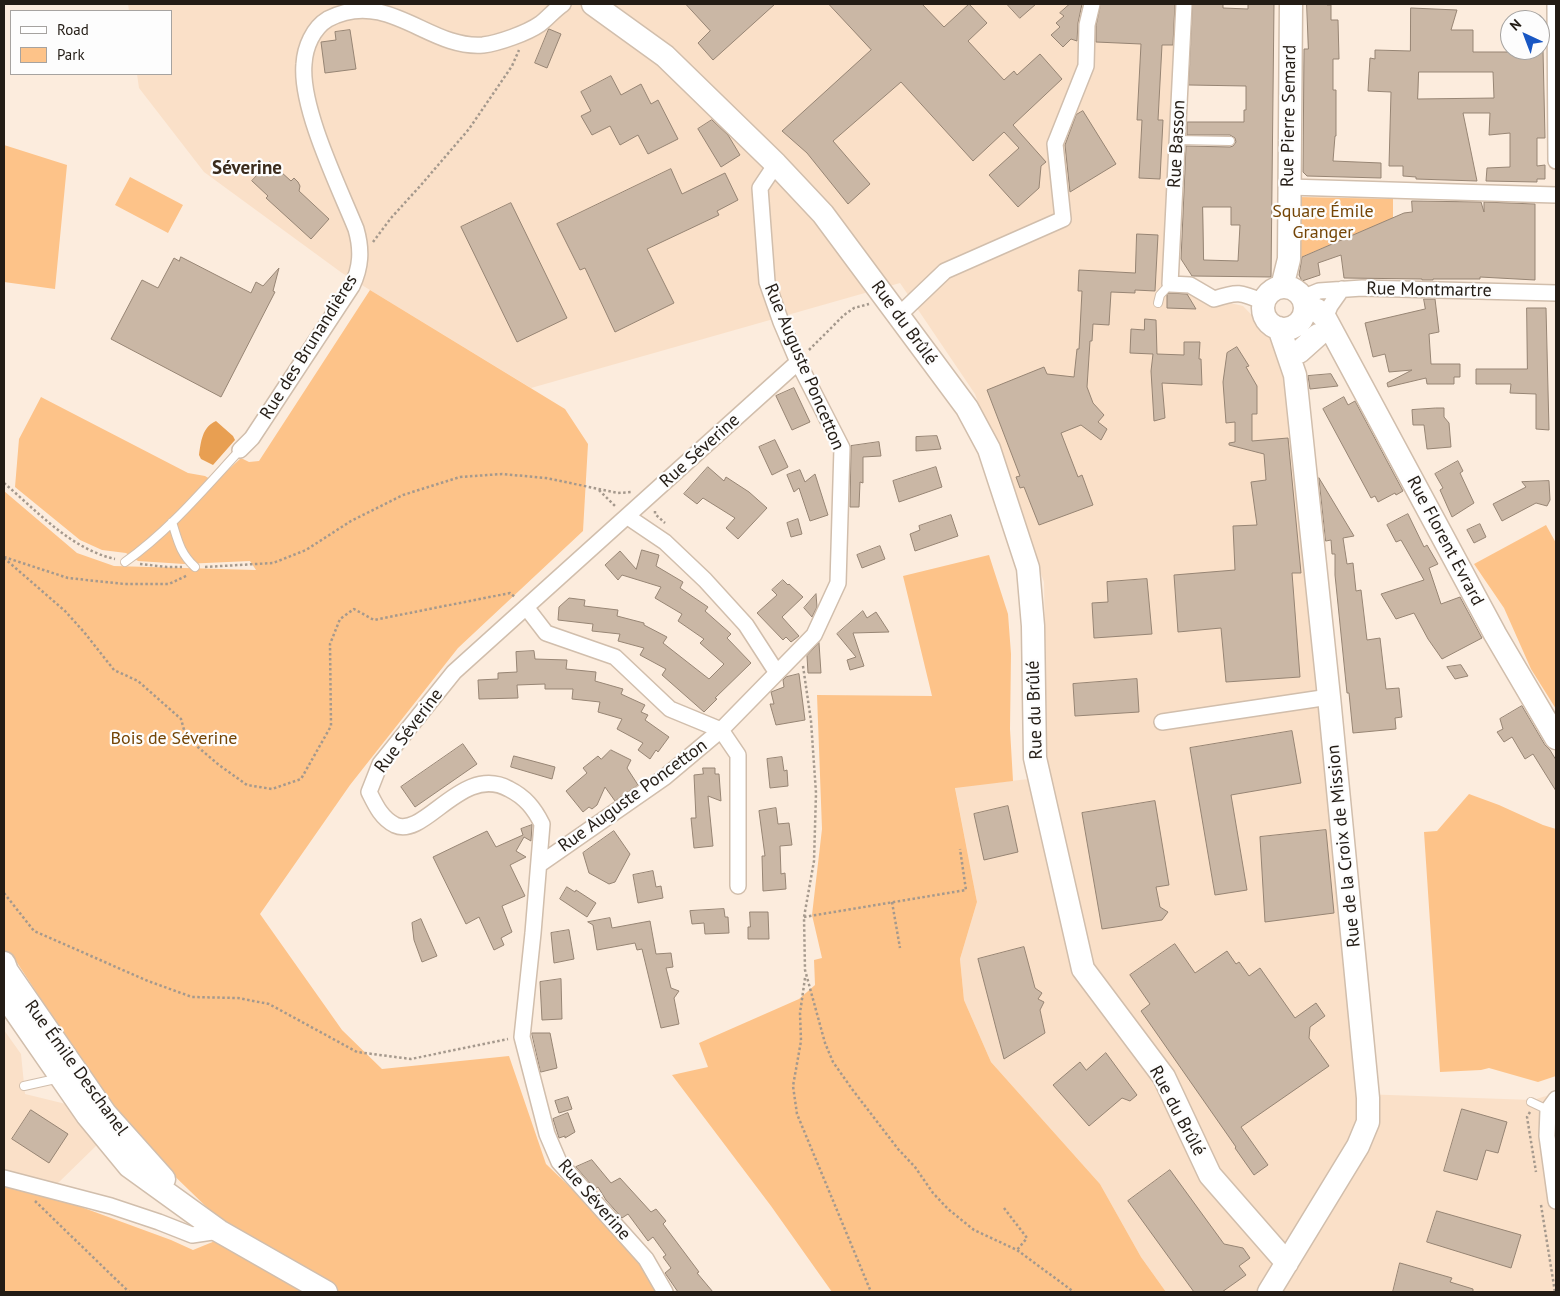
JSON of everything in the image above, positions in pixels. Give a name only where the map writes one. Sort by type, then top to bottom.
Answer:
[{"type":"main road","points":[[593,4],[664,56],[776,164]]},
{"type":"main road","name":"Rue Pierre Semard","points":[[1282,287],[1289,259],[1290,4]]},
{"type":"main road","name":"Rue du Brûlé","points":[[776,164],[823,214],[899,315],[967,408],[988,449],[1028,568],[1033,626],[1035,758],[1083,969],[1164,1077],[1210,1174],[1288,1263]]},
{"type":"main road","points":[[1282,287],[1292,288],[1297,315],[1272,325],[1266,319],[1263,310],[1264,302],[1271,291],[1282,287]]},
{"type":"main road","name":"Rue Florent Evrard","points":[[1297,315],[1308,331],[1327,332],[1495,634],[1556,738]]},
{"type":"main road","name":"Rue de la Croix de Mission","points":[[1294,375],[1299,335],[1297,315]]},
{"type":"main road","name":"Rue de la Croix de Mission","points":[[1269,1292],[1358,1146],[1368,1122],[1368,1098],[1329,697],[1294,375],[1297,315]]},
{"type":"main road","points":[[1298,352],[1327,332]]},
{"type":"main road","name":"Rue Émile Deschanel","points":[[4,963],[7,971],[105,1113],[195,1214]]},
{"type":"main road","name":"Rue Émile Deschanel","points":[[4,995],[87,1115],[129,1166],[220,1231],[326,1292]]},
{"type":"street","name":"Rue des Brunandières","points":[[240,450],[252,438],[352,286],[357,274],[360,258],[360,243],[356,229],[312,116],[305,86],[304,64],[308,44],[316,31],[324,22],[336,15],[348,10],[362,9],[381,12],[450,41],[467,45],[485,44],[528,30],[540,24],[563,4]]},
{"type":"street","points":[[899,315],[945,271],[1063,219],[1055,144],[1086,66],[1087,25],[1092,4]]},
{"type":"street","name":"Rue Basson","points":[[1170,284],[1184,4]]},
{"type":"street","points":[[1554,4],[1556,161]]},
{"type":"street","name":"Rue Auguste Poncetton","points":[[540,864],[665,777],[721,730],[814,635],[838,583],[842,448],[803,357],[781,322],[767,282],[760,188],[776,164]]},
{"type":"street","points":[[1289,187],[1556,196],[1556,190]]},
{"type":"street","points":[[1170,284],[1190,285],[1214,299],[1234,293],[1248,295],[1264,302]]},
{"type":"street","points":[[1327,332],[1330,306],[1342,289]]},
{"type":"street","name":"Rue Montmartre","points":[[1297,315],[1319,291],[1342,289],[1556,293]]},
{"type":"street","name":"Rue Séverine","points":[[665,1292],[646,1259],[559,1162],[548,1134],[522,1037],[540,864],[542,824],[534,808],[520,795],[500,784],[481,783],[462,791],[426,817],[409,826],[396,825],[379,813],[369,792],[380,764],[454,672],[628,517],[803,357]]},
{"type":"street","points":[[628,517],[665,542],[705,580],[746,625],[777,673]]},
{"type":"street","points":[[526,607],[546,633],[615,657],[670,709],[721,730],[738,755],[738,886]]},
{"type":"street","points":[[1162,722],[1329,697]]},
{"type":"street","points":[[1552,1105],[1547,1136],[1556,1201]]},
{"type":"street","points":[[4,1178],[111,1206],[192,1234],[220,1231]]},
{"type":"lane","points":[[1177,140],[1230,141]]},
{"type":"lane","points":[[1158,303],[1160,295],[1170,284]]},
{"type":"lane","name":"Rue des Brunandières","points":[[125,562],[146,547],[172,522],[240,450]]},
{"type":"lane","points":[[172,522],[179,545],[186,558],[196,570]]},
{"type":"lane","points":[[59,1076],[62,1051]]},
{"type":"lane","points":[[24,1086],[59,1076]]},
{"type":"lane","points":[[59,1076],[89,1091]]},
{"type":"lane","points":[[1531,1102],[1552,1105]]},
{"type":"path","points":[[360,258],[469,129],[512,66],[528,30]]},
{"type":"path","points":[[803,357],[844,315],[854,308]]},
{"type":"path","points":[[4,558],[68,578],[124,584],[169,584],[208,566],[273,563],[306,550],[351,521],[403,495],[460,477],[510,474],[546,478],[618,493],[634,492],[650,497]]},
{"type":"path","points":[[4,483],[74,543],[99,556],[125,562],[196,570],[208,566]]},
{"type":"path","points":[[598,489],[628,517]]},
{"type":"path","points":[[4,558],[65,611],[114,670],[138,680],[181,719],[186,738],[212,760],[247,785],[272,789],[300,779],[331,726],[330,644],[340,619],[354,608],[374,620],[510,593],[526,607]]},
{"type":"path","points":[[793,656],[802,657],[807,688],[816,793],[814,861],[804,917],[805,970],[824,1043],[833,1062],[878,1123],[915,1167],[933,1193],[948,1209],[974,1230],[1016,1250],[1074,1292]]},
{"type":"path","points":[[804,917],[966,890],[960,849]]},
{"type":"path","points":[[4,892],[34,931],[148,981],[192,997],[238,998],[269,1004],[357,1052],[411,1059],[522,1037]]},
{"type":"path","points":[[892,902],[900,948]]},
{"type":"path","points":[[806,975],[800,1012],[801,1041],[793,1086],[796,1114],[871,1292]]},
{"type":"path","points":[[30,1196],[129,1292]]},
{"type":"path","points":[[1004,1208],[1027,1238],[1016,1250]]},
{"type":"shaded area","points":[[128,4],[1178,4],[1162,287],[1243,306],[1281,345],[1361,1094],[1533,1100],[1556,1093],[1556,1292],[1166,1292],[1141,1257],[1100,1184],[991,1062],[964,1000],[960,959],[977,902],[955,787],[1029,779],[1047,755],[1044,582],[975,394],[900,283],[531,388],[342,273],[204,172],[139,88],[137,75],[172,75],[172,10],[129,10]]},
{"type":"shaded area","points":[[216,421],[235,440],[213,465],[201,459],[199,455],[205,431]]},
{"type":"shaded area","points":[[4,1030],[21,1054],[25,1094],[66,1104],[98,1144],[56,1185],[4,1171]]},
{"type":"green space","points":[[4,145],[67,165],[55,289],[4,282]]},
{"type":"green space","points":[[130,177],[183,205],[168,233],[115,205]]},
{"type":"green space","name":"Square Émile Granger","points":[[1298,197],[1393,199],[1393,218],[1299,258]]},
{"type":"green space","name":"Bois de Séverine","points":[[370,290],[565,409],[588,444],[583,531],[458,648],[350,785],[260,914],[342,1030],[382,1069],[509,1056],[546,1164],[603,1219],[647,1273],[659,1292],[339,1292],[332,1289],[222,1222],[158,1160],[117,1116],[16,961],[4,956],[4,491],[77,553],[114,566],[256,570],[250,561],[184,564],[138,561],[126,553],[102,550],[80,540],[15,487],[19,439],[41,397],[188,473],[205,476],[215,482],[241,458],[249,462],[259,461]]},
{"type":"green space","points":[[1546,525],[1556,543],[1556,709],[1531,669],[1504,608],[1474,564]]},
{"type":"green space","points":[[989,555],[1008,614],[1011,654],[1010,729],[1013,781],[955,788],[977,902],[960,959],[964,1000],[991,1062],[1100,1184],[1141,1257],[1166,1292],[832,1292],[771,1206],[672,1075],[708,1067],[699,1043],[799,999],[815,985],[814,960],[822,958],[812,915],[822,829],[817,695],[932,696],[903,576]]},
{"type":"green space","points":[[1469,794],[1556,829],[1556,1076],[1538,1082],[1489,1068],[1440,1072],[1424,832],[1437,831]]},
{"type":"green space","points":[[4,1182],[24,1186],[171,1240],[193,1250],[215,1241],[311,1292],[4,1292]]},
{"type":"building","points":[[686,4],[775,4],[713,60],[698,43],[710,31]]},
{"type":"building","points":[[829,4],[922,4],[944,27],[969,4],[987,23],[968,41],[1004,80],[1014,71],[1017,75],[1040,54],[1062,79],[1013,125],[1046,162],[1041,166],[1039,188],[1018,207],[989,175],[1019,148],[1004,132],[973,161],[901,82],[833,141],[870,184],[848,204],[807,153],[782,131],[871,50]]},
{"type":"building","points":[[1007,4],[1036,4],[1020,18]]},
{"type":"building","points":[[1070,4],[1082,4],[1077,41],[1071,39],[1063,47],[1051,35],[1060,27],[1056,23],[1064,16],[1060,13]]},
{"type":"building","points":[[1101,4],[1175,4],[1173,45],[1162,45],[1158,120],[1163,120],[1160,179],[1139,178],[1142,120],[1137,120],[1141,44],[1096,42],[1096,26]]},
{"type":"building","points":[[1193,4],[1223,4],[1223,8],[1248,9],[1248,4],[1274,4],[1271,277],[1192,276],[1181,259],[1186,146],[1230,147],[1236,142],[1235,138],[1230,135],[1187,135],[1187,122],[1244,122],[1244,110],[1246,110],[1246,86],[1189,85]],"holes":[[[1203,207],[1231,207],[1231,225],[1240,225],[1238,261],[1204,260]]]},
{"type":"building","points":[[1307,4],[1331,5],[1331,20],[1338,20],[1339,59],[1333,59],[1333,90],[1336,90],[1336,136],[1333,161],[1381,163],[1381,178],[1307,176],[1303,172],[1304,49],[1308,49]]},
{"type":"building","points":[[1411,8],[1457,10],[1451,30],[1473,30],[1473,52],[1500,52],[1500,60],[1543,60],[1545,138],[1537,138],[1537,166],[1545,165],[1545,179],[1537,179],[1537,182],[1486,181],[1487,168],[1510,167],[1510,133],[1489,135],[1490,113],[1463,113],[1477,181],[1416,179],[1416,177],[1403,176],[1403,166],[1389,166],[1391,92],[1368,91],[1370,58],[1375,59],[1375,50],[1410,51]],"holes":[[[1419,72],[1493,72],[1494,98],[1418,99]]]},
{"type":"building","points":[[549,29],[561,34],[547,68],[535,63]]},
{"type":"building","points":[[350,30],[356,69],[325,73],[321,42],[336,40],[335,32]]},
{"type":"building","points":[[611,76],[621,95],[641,84],[651,104],[658,100],[678,139],[648,154],[638,135],[620,145],[610,126],[592,135],[581,116],[591,111],[581,92]]},
{"type":"building","points":[[1083,111],[1116,164],[1070,192],[1065,145],[1076,115]]},
{"type":"building","points":[[712,120],[728,135],[740,155],[721,167],[698,129]]},
{"type":"building","points":[[270,162],[291,181],[294,178],[300,186],[299,191],[329,219],[311,239],[266,198],[268,196],[252,181]]},
{"type":"building","points":[[671,169],[682,194],[725,173],[738,200],[717,211],[719,215],[647,249],[674,303],[615,332],[585,268],[580,270],[557,224]]},
{"type":"building","points":[[1412,201],[1481,202],[1484,212],[1484,202],[1535,204],[1535,280],[1480,277],[1480,279],[1433,280],[1344,278],[1341,255],[1318,263],[1320,275],[1302,281],[1299,275],[1302,257],[1404,213],[1412,212]]},
{"type":"building","points":[[511,203],[567,318],[517,342],[461,227]]},
{"type":"building","points":[[1137,234],[1158,235],[1155,291],[1135,290],[1135,293],[1111,292],[1109,325],[1093,324],[1092,341],[1090,341],[1087,387],[1093,403],[1104,415],[1098,422],[1107,429],[1101,440],[1081,425],[1061,433],[1078,477],[1082,475],[1093,505],[1039,525],[1024,487],[1020,488],[1016,477],[1020,476],[987,390],[1044,367],[1047,374],[1074,377],[1077,349],[1079,349],[1082,291],[1078,291],[1079,270],[1135,273]]},
{"type":"building","points":[[181,257],[251,293],[256,282],[263,286],[279,268],[273,291],[275,292],[221,397],[111,339],[142,280],[158,288],[174,258],[179,261]]},
{"type":"building","points":[[1169,293],[1187,294],[1196,309],[1167,308],[1167,295]]},
{"type":"building","points":[[1424,299],[1435,299],[1439,332],[1429,334],[1431,364],[1460,364],[1460,377],[1454,377],[1454,384],[1427,384],[1426,378],[1388,387],[1387,383],[1412,370],[1389,372],[1385,354],[1373,357],[1365,323],[1425,309]]},
{"type":"building","points":[[1527,308],[1546,308],[1549,430],[1536,429],[1536,394],[1510,393],[1511,384],[1476,384],[1476,369],[1527,369]]},
{"type":"building","points":[[1145,319],[1156,320],[1157,354],[1184,355],[1184,342],[1200,342],[1199,359],[1201,359],[1202,385],[1162,383],[1165,418],[1154,421],[1151,371],[1153,354],[1130,353],[1131,329],[1144,330]]},
{"type":"building","points":[[1237,347],[1249,366],[1246,367],[1257,386],[1257,414],[1252,414],[1252,441],[1288,438],[1301,573],[1292,573],[1300,677],[1226,682],[1221,628],[1178,632],[1174,575],[1235,570],[1233,526],[1257,525],[1251,482],[1266,480],[1264,454],[1229,445],[1229,443],[1235,442],[1235,422],[1226,423],[1223,382],[1227,353]]},
{"type":"building","points":[[1331,374],[1338,386],[1310,389],[1308,376]]},
{"type":"building","points":[[794,388],[810,422],[792,430],[776,396]]},
{"type":"building","points":[[1344,397],[1348,405],[1355,401],[1403,491],[1378,502],[1375,496],[1371,498],[1323,409]]},
{"type":"building","points":[[1444,408],[1444,417],[1449,423],[1451,447],[1427,449],[1424,425],[1413,425],[1412,410]]},
{"type":"building","points":[[937,436],[941,449],[916,451],[916,437]]},
{"type":"building","points":[[775,440],[788,467],[772,475],[759,447]]},
{"type":"building","points":[[879,442],[881,456],[863,457],[863,483],[860,482],[859,507],[850,507],[851,446]]},
{"type":"building","points":[[1458,461],[1463,471],[1460,473],[1474,503],[1452,517],[1440,490],[1443,488],[1435,474]]},
{"type":"building","points":[[708,467],[724,481],[726,477],[749,492],[767,508],[738,539],[726,528],[735,518],[703,498],[697,504],[684,494]]},
{"type":"building","points":[[936,467],[942,487],[899,502],[893,481]]},
{"type":"building","points":[[800,470],[805,482],[815,474],[828,515],[810,521],[799,488],[794,492],[787,475]]},
{"type":"building","points":[[1319,478],[1354,536],[1343,538],[1347,564],[1353,563],[1356,591],[1361,590],[1367,640],[1380,638],[1386,689],[1399,688],[1402,717],[1395,718],[1396,729],[1353,733],[1335,575],[1335,554],[1332,554],[1331,540],[1326,541]]},
{"type":"building","points":[[1549,481],[1550,500],[1547,506],[1536,503],[1502,521],[1493,504],[1526,487],[1522,482]]},
{"type":"building","points":[[1408,514],[1424,547],[1427,545],[1438,564],[1429,568],[1441,604],[1460,597],[1482,638],[1442,659],[1428,639],[1414,613],[1396,619],[1381,594],[1424,580],[1401,540],[1396,542],[1387,525]]},
{"type":"building","points":[[951,515],[958,536],[915,551],[910,534],[920,530],[919,526]]},
{"type":"building","points":[[798,519],[802,534],[791,537],[787,523]]},
{"type":"building","points":[[1480,524],[1486,537],[1474,543],[1467,530]]},
{"type":"building","points":[[880,546],[885,559],[862,568],[857,555]]},
{"type":"building","points":[[642,550],[659,555],[656,566],[683,582],[680,588],[708,607],[705,611],[731,634],[727,638],[751,663],[715,698],[717,699],[704,712],[662,675],[666,669],[640,655],[644,648],[618,641],[620,634],[592,631],[593,624],[558,620],[559,607],[569,598],[585,600],[584,606],[618,610],[617,616],[644,623],[644,625],[667,637],[663,643],[709,679],[724,664],[700,643],[704,639],[678,621],[682,614],[655,598],[661,587],[622,575],[618,580],[605,565],[620,551],[636,569]]},
{"type":"building","points":[[1147,579],[1152,634],[1094,638],[1092,603],[1108,602],[1107,582]]},
{"type":"building","points":[[783,580],[803,597],[782,617],[799,636],[791,642],[786,637],[783,640],[757,613],[777,595],[772,590]]},
{"type":"building","points":[[816,594],[817,607],[812,617],[804,608]]},
{"type":"building","points":[[863,611],[867,618],[876,612],[889,632],[853,633],[864,666],[850,670],[847,660],[856,657],[837,634]]},
{"type":"building","points":[[819,643],[821,673],[808,673],[807,656]]},
{"type":"building","points":[[534,651],[535,659],[567,660],[566,669],[596,672],[595,681],[623,689],[621,694],[645,705],[641,712],[648,715],[645,720],[669,737],[650,759],[638,750],[643,743],[617,729],[622,719],[598,712],[600,702],[572,699],[573,689],[545,689],[545,684],[517,685],[518,698],[479,699],[478,680],[498,679],[498,673],[517,672],[516,652]]},
{"type":"building","points":[[1461,665],[1468,676],[1455,679],[1447,667]]},
{"type":"building","points":[[799,674],[805,720],[776,725],[770,704],[774,704],[771,692],[784,687],[783,680],[786,677]]},
{"type":"building","points":[[1137,679],[1139,712],[1075,716],[1073,684]]},
{"type":"building","points":[[1522,706],[1556,760],[1556,791],[1533,754],[1525,759],[1512,737],[1504,742],[1497,732],[1503,729],[1500,719]]},
{"type":"building","points":[[1292,731],[1301,783],[1231,795],[1247,890],[1215,895],[1190,748]]},
{"type":"building","points":[[463,744],[477,764],[415,807],[401,787]]},
{"type":"building","points":[[611,750],[631,760],[627,768],[638,785],[615,801],[605,787],[597,805],[592,809],[589,807],[583,812],[566,791],[587,773],[583,768],[598,756],[601,759]]},
{"type":"building","points":[[514,756],[555,767],[552,779],[511,767]]},
{"type":"building","points":[[782,757],[784,771],[787,770],[788,786],[770,788],[767,759]]},
{"type":"building","points":[[703,768],[715,768],[715,774],[719,774],[721,801],[708,796],[713,846],[694,848],[691,818],[696,818],[694,775],[703,774]]},
{"type":"building","points":[[1155,801],[1169,885],[1156,887],[1160,907],[1168,912],[1162,920],[1102,929],[1082,813]]},
{"type":"building","points":[[1008,806],[1018,852],[984,860],[974,814]]},
{"type":"building","points":[[776,808],[778,824],[789,823],[792,845],[780,846],[781,874],[785,873],[786,889],[763,891],[762,856],[765,856],[759,811]]},
{"type":"building","points":[[532,825],[531,841],[524,837],[516,851],[526,857],[510,865],[525,896],[502,906],[512,932],[501,938],[504,945],[494,950],[479,917],[466,924],[433,857],[487,831],[496,847],[523,835],[521,829]]},
{"type":"building","points":[[1326,830],[1334,913],[1265,922],[1260,837]]},
{"type":"building","points":[[614,831],[630,854],[615,882],[609,884],[589,873],[583,853]]},
{"type":"building","points":[[653,871],[656,887],[661,886],[663,898],[638,903],[633,875]]},
{"type":"building","points":[[567,887],[575,892],[576,890],[596,903],[587,917],[560,899]]},
{"type":"building","points":[[724,909],[725,917],[728,917],[729,933],[705,934],[704,923],[692,924],[690,911]]},
{"type":"building","points":[[750,912],[768,912],[769,939],[748,939]]},
{"type":"building","points":[[610,918],[612,928],[650,921],[656,954],[671,953],[673,967],[666,968],[671,988],[679,991],[674,998],[679,1024],[661,1028],[642,949],[637,950],[635,943],[597,950],[593,925],[588,922]]},
{"type":"building","points":[[421,919],[437,956],[422,962],[414,940],[412,923]]},
{"type":"building","points":[[569,930],[574,959],[554,963],[551,933]]},
{"type":"building","points":[[1175,944],[1195,973],[1227,951],[1236,964],[1239,962],[1249,976],[1260,968],[1295,1018],[1316,1003],[1325,1016],[1310,1027],[1309,1038],[1329,1066],[1241,1127],[1268,1165],[1254,1175],[1141,1011],[1150,1004],[1130,975]]},
{"type":"building","points":[[1024,947],[1035,988],[1042,993],[1038,999],[1044,1002],[1040,1010],[1045,1033],[1004,1059],[978,959]]},
{"type":"building","points":[[561,979],[562,1019],[542,1020],[540,982]]},
{"type":"building","points":[[532,1033],[550,1033],[557,1068],[541,1072]]},
{"type":"building","points":[[1106,1053],[1137,1095],[1130,1101],[1122,1098],[1089,1126],[1053,1085],[1080,1062],[1086,1070]]},
{"type":"building","points":[[568,1097],[572,1109],[559,1113],[555,1101]]},
{"type":"building","points":[[1462,1109],[1507,1122],[1498,1153],[1486,1150],[1477,1180],[1444,1171]]},
{"type":"building","points":[[31,1110],[68,1134],[49,1163],[12,1139]]},
{"type":"building","points":[[568,1113],[575,1132],[565,1138],[565,1136],[559,1138],[553,1119]]},
{"type":"building","points":[[592,1160],[611,1183],[620,1178],[651,1212],[656,1209],[666,1221],[663,1224],[699,1272],[697,1273],[713,1292],[678,1292],[665,1273],[671,1268],[663,1257],[666,1255],[653,1237],[648,1241],[628,1214],[622,1218],[606,1200],[598,1187],[595,1189],[576,1167]]},
{"type":"building","points":[[1170,1170],[1224,1244],[1243,1248],[1250,1258],[1239,1266],[1246,1275],[1222,1292],[1194,1292],[1128,1201]]},
{"type":"building","points":[[1437,1211],[1521,1235],[1511,1268],[1427,1242]]},
{"type":"building","points":[[1400,1263],[1452,1278],[1450,1282],[1473,1289],[1473,1292],[1393,1292]]},
{"type":"district","name":"Séverine","points":[[247,169]]}]
